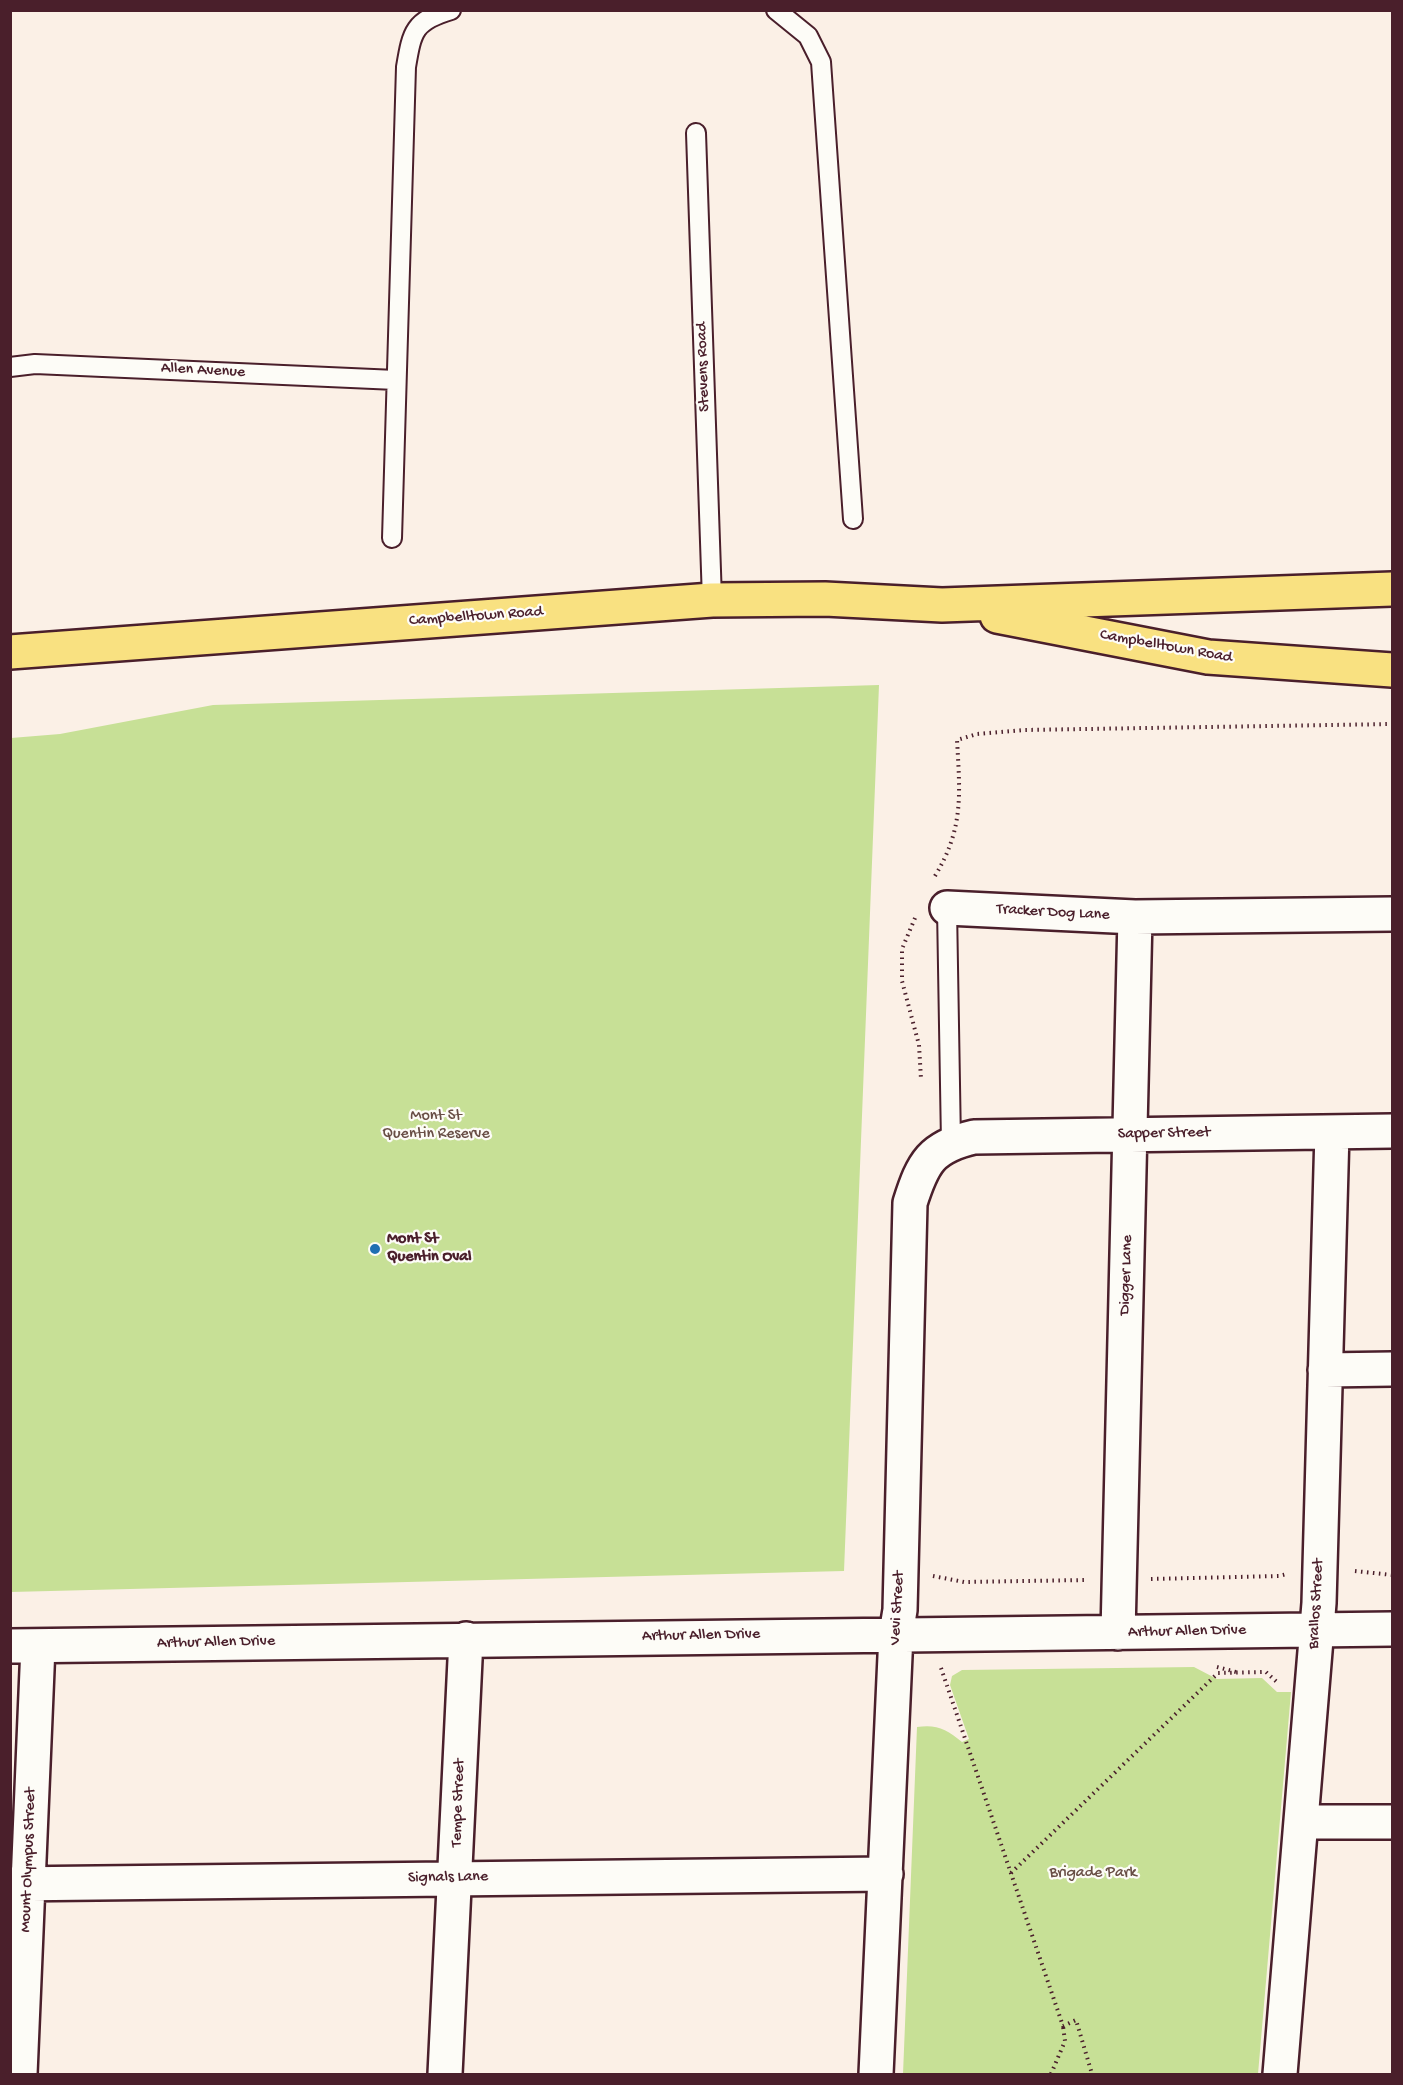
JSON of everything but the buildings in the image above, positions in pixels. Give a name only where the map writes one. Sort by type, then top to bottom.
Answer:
[{"type":"main road","name":"Campbelltown Road","points":[[10,652],[712,600],[825,599],[942,605],[1392,589]]},
{"type":"main road","name":"Campbelltown Road","points":[[942,605],[1208,657],[1392,670]]},
{"type":"street","name":"Tracker Dog Lane","points":[[947,908],[1135,917],[1392,914]]},
{"type":"street","name":"Digger Lane","points":[[1118,1633],[1135,917]]},
{"type":"street","name":"Sapper Street","points":[[944,1146],[974,1137],[1392,1131]]},
{"type":"street","name":"Brallos Street","points":[[1280,2074],[1316,1630],[1332,1132]]},
{"type":"street","name":"Vevi Street","points":[[876,2074],[896,1634],[900,1610],[909,1203],[918,1176],[944,1146]]},
{"type":"street","points":[[1325,1370],[1392,1369]]},
{"type":"street","name":"Arthur Allen Drive","points":[[24,1646],[1392,1629]]},
{"type":"street","name":"Tempe Street","points":[[445,2074],[466,1639]]},
{"type":"street","name":"Mount Olympus Street","points":[[20,2074],[19,1884],[24,1646]]},
{"type":"street","points":[[1302,1822],[1392,1822]]},
{"type":"street","name":"Signals Lane","points":[[19,1884],[886,1874]]},
{"type":"lane","points":[[392,538],[406,67],[411,39],[427,17],[451,10]]},
{"type":"lane","points":[[776,10],[808,36],[821,62],[853,519]]},
{"type":"lane","name":"Stevens Road","points":[[696,133],[712,600]]},
{"type":"lane","name":"Allen Avenue","points":[[10,367],[35,364],[396,380]]},
{"type":"lane","name":"Tracker Dog Lane","points":[[944,1146],[947,908]]},
{"type":"path","points":[[1024,730],[1392,724]]},
{"type":"path","points":[[1353,1571],[1373,1575],[1392,1575]]},
{"type":"path","points":[[1207,1665],[1236,1672]]},
{"type":"path","points":[[953,1667],[941,1667],[1063,2026],[1065,2041],[1051,2074]]},
{"type":"path","points":[[1011,1873],[1218,1673],[1266,1672],[1279,1684]]},
{"type":"path","points":[[1063,2026],[1076,2020],[1092,2074]]},
{"type":"green space","name":"Mont St Quentin Reserve","points":[[879,685],[844,1571],[11,1592],[11,738],[60,734],[213,705]]},
{"type":"green space","name":"Brigade Park","points":[[1194,1667],[1217,1679],[1262,1678],[1277,1692],[1291,1692],[1258,2074],[903,2074],[917,1727],[941,1728],[962,1742],[969,1739],[950,1685],[952,1676],[962,1670]]},
{"type":"place","name":"Mont St Quentin Oval","points":[[375,1249]]}]
